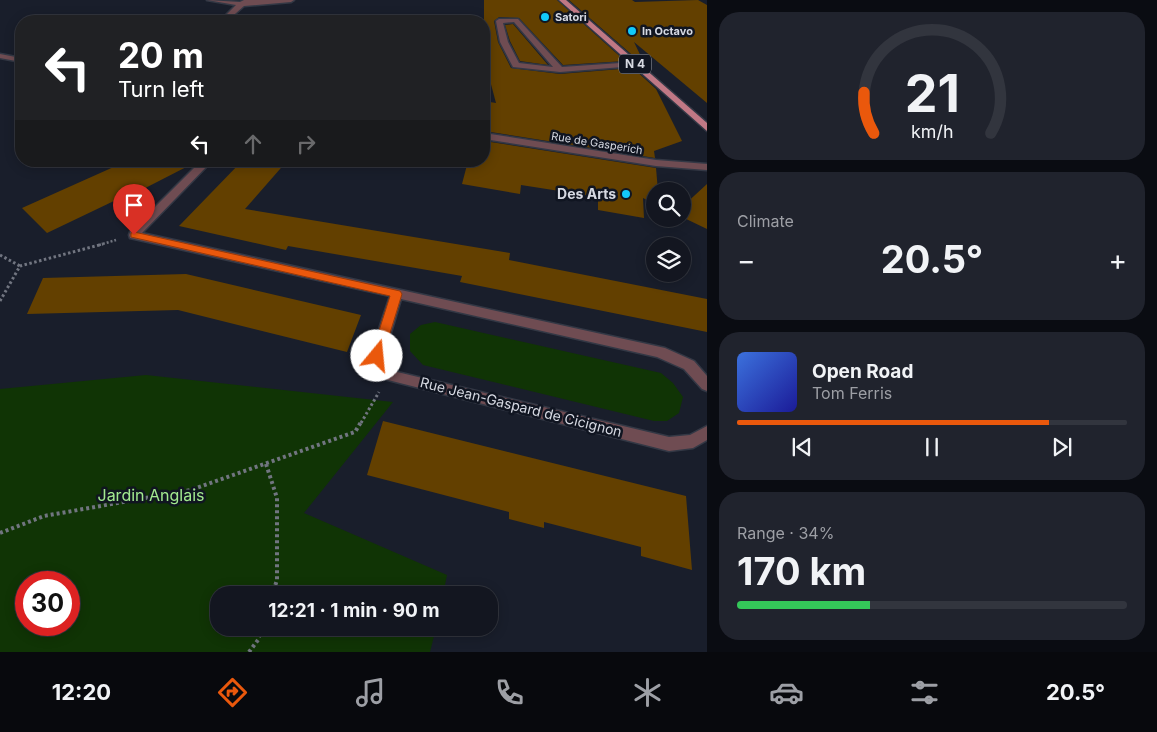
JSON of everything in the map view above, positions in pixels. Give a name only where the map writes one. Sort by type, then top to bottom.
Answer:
[{"type":"main road","name":"N 4","points":[[562,0],[707,128]]},
{"type":"street","points":[[210,0],[244,2],[291,0]]},
{"type":"street","points":[[230,15],[244,2]]},
{"type":"street","points":[[560,70],[516,20],[500,21],[504,42],[516,64],[560,70],[635,64]]},
{"type":"street","points":[[0,56],[15,59]]},
{"type":"street","name":"Rue de Gasperich","points":[[490,137],[656,163],[707,167]]},
{"type":"street","points":[[134,235],[201,167]]},
{"type":"street","points":[[134,235],[660,352],[689,365],[707,385]]},
{"type":"street","points":[[390,375],[377,356],[396,294]]},
{"type":"street","name":"Rue Jean-Gaspard de Cicignon","points":[[390,375],[669,444],[693,442],[707,432]]},
{"type":"path","points":[[1,256],[20,266],[134,235]]},
{"type":"path","points":[[0,300],[20,266]]},
{"type":"path","points":[[0,533],[44,516],[190,490],[355,432],[390,375]]},
{"type":"path","points":[[266,464],[277,498],[277,580],[275,586]]},
{"type":"path","points":[[249,652],[259,636]]},
{"type":"green space","points":[[435,322],[661,373],[673,383],[683,397],[679,413],[667,421],[654,421],[423,365],[410,351],[410,334],[421,325]]},
{"type":"green space","name":"Jardin Anglais","points":[[146,375],[393,402],[304,513],[447,575],[445,586],[210,586],[210,636],[434,636],[430,652],[0,652],[0,389]]},
{"type":"building","points":[[484,0],[557,0],[625,61],[563,65],[519,18],[499,17],[494,21],[498,42],[511,68],[560,74],[633,68],[656,89],[682,141],[654,151],[655,158],[490,132],[490,102],[496,103],[490,80],[490,15],[484,15]]},
{"type":"building","points":[[569,0],[632,0],[635,2],[698,0],[707,5],[707,103],[634,42],[646,67]]},
{"type":"building","points":[[513,24],[548,65],[520,61],[510,41],[505,25]]},
{"type":"building","points":[[490,142],[656,168],[657,182],[646,182],[646,200],[643,198],[644,218],[598,210],[598,197],[521,185],[520,194],[462,184],[466,167],[490,167]]},
{"type":"building","points":[[114,167],[186,167],[118,202],[116,200],[47,233],[22,208]]},
{"type":"building","points":[[236,167],[282,167],[245,209],[510,253],[509,260],[707,299],[707,332],[460,282],[462,276],[288,246],[286,250],[179,226]]},
{"type":"building","points":[[707,184],[707,229],[691,221],[691,199]]},
{"type":"building","points":[[186,274],[361,315],[347,352],[178,310],[27,314],[43,278]]},
{"type":"building","points":[[383,421],[686,496],[692,570],[641,556],[641,547],[544,522],[544,528],[509,519],[509,512],[367,475]]},
{"type":"place","name":"Satori","points":[[545,17]]},
{"type":"place","name":"In Octavo","points":[[632,31]]},
{"type":"place","name":"Des Arts","points":[[626,194]]},
{"type":"route","points":[[134,235],[396,294],[377,356]]}]
